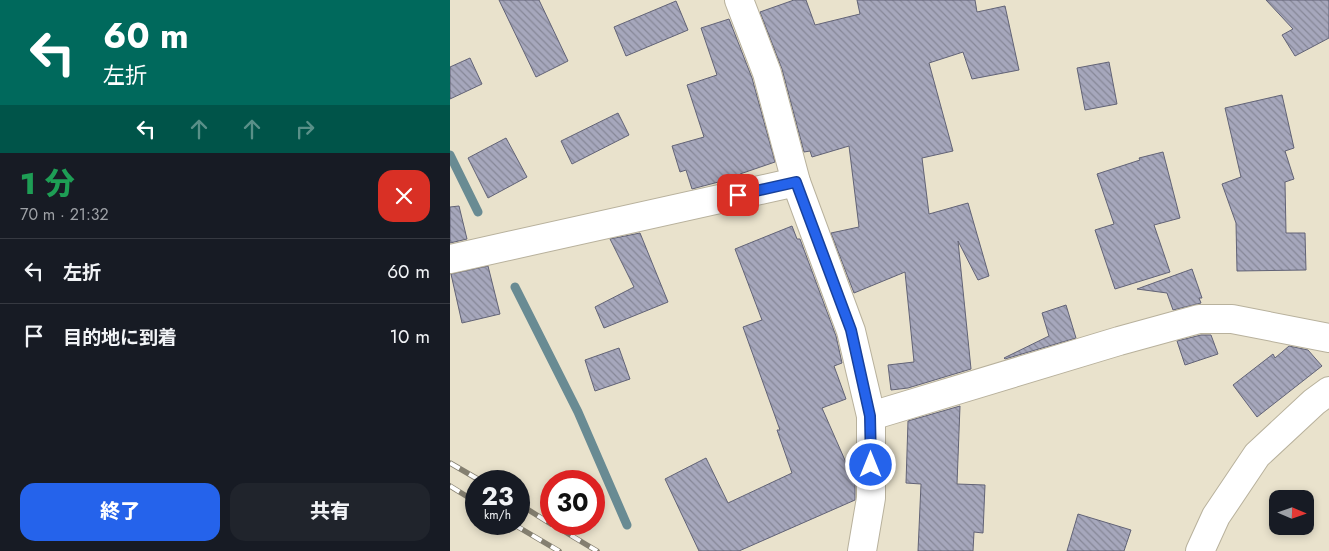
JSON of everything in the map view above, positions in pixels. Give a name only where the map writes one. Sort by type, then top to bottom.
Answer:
[{"type":"street","points":[[739,0],[767,73],[796,182],[851,330],[870,416],[871,498],[862,551]]},
{"type":"street","points":[[450,259],[796,182]]},
{"type":"street","points":[[870,416],[1119,341],[1199,319],[1232,319],[1329,338]]},
{"type":"street","points":[[1200,551],[1216,516],[1257,455],[1314,402],[1329,391]]},
{"type":"building","points":[[499,0],[539,0],[568,61],[536,77]]},
{"type":"building","points":[[794,0],[806,0],[815,25],[860,14],[857,0],[975,0],[977,12],[1005,6],[1019,70],[972,79],[963,52],[929,63],[953,151],[922,158],[929,214],[968,203],[989,276],[978,280],[958,241],[971,369],[908,388],[891,390],[888,365],[914,362],[905,272],[854,293],[831,233],[859,227],[849,146],[812,157],[810,151],[804,152],[782,69],[760,12]]},
{"type":"building","points":[[1266,0],[1329,0],[1329,38],[1295,56],[1282,35],[1293,29]]},
{"type":"building","points":[[676,1],[688,30],[626,56],[614,27]]},
{"type":"building","points":[[729,19],[752,78],[775,162],[740,174],[741,176],[692,189],[686,170],[680,172],[672,146],[704,137],[687,85],[717,75],[701,28]]},
{"type":"building","points":[[470,58],[482,84],[450,99],[450,67]]},
{"type":"building","points":[[1109,62],[1117,104],[1085,110],[1077,68]]},
{"type":"building","points":[[1282,95],[1294,148],[1285,151],[1294,179],[1285,182],[1286,233],[1305,233],[1306,270],[1237,271],[1236,223],[1222,184],[1241,177],[1225,108]]},
{"type":"building","points":[[618,113],[629,135],[572,164],[561,141]]},
{"type":"building","points":[[506,138],[527,177],[488,198],[468,158]]},
{"type":"building","points":[[1163,152],[1180,218],[1154,225],[1170,272],[1115,289],[1095,230],[1114,224],[1097,174],[1140,160],[1139,158]]},
{"type":"building","points":[[459,206],[467,239],[450,243],[450,207]]},
{"type":"building","points":[[792,226],[797,239],[800,239],[836,336],[842,363],[834,366],[846,399],[822,408],[855,483],[855,500],[739,551],[699,551],[665,479],[706,458],[728,503],[792,473],[777,430],[780,430],[743,327],[762,320],[735,249]]},
{"type":"building","points":[[640,233],[668,302],[604,328],[595,307],[634,287],[610,239]]},
{"type":"building","points":[[488,266],[500,314],[462,323],[451,274]]},
{"type":"building","points":[[1192,269],[1202,298],[1199,298],[1201,303],[1173,310],[1167,293],[1137,289]]},
{"type":"building","points":[[1066,305],[1076,338],[1004,358],[1049,336],[1042,313]]},
{"type":"building","points":[[1201,335],[1211,335],[1218,354],[1185,365],[1177,341]]},
{"type":"building","points":[[1289,346],[1308,350],[1322,366],[1257,417],[1233,385],[1273,354],[1275,358]]},
{"type":"building","points":[[619,348],[630,379],[595,391],[585,360]]},
{"type":"building","points":[[960,406],[957,484],[985,485],[983,533],[974,532],[973,551],[918,551],[921,484],[906,483],[908,421]]},
{"type":"building","points":[[1078,514],[1131,530],[1124,551],[1067,551]]},
{"type":"waterway","points":[[450,155],[478,212]]},
{"type":"waterway","points":[[515,287],[578,412],[627,525]]},
{"type":"railway","points":[[450,463],[465,472]]},
{"type":"railway","points":[[450,486],[465,495]]},
{"type":"railway","points":[[530,511],[540,517]]},
{"type":"railway","points":[[530,534],[559,551]]},
{"type":"railway","points":[[570,535],[597,551]]},
{"type":"route","points":[[738,195],[796,182],[851,330],[870,416],[871,465]]}]
